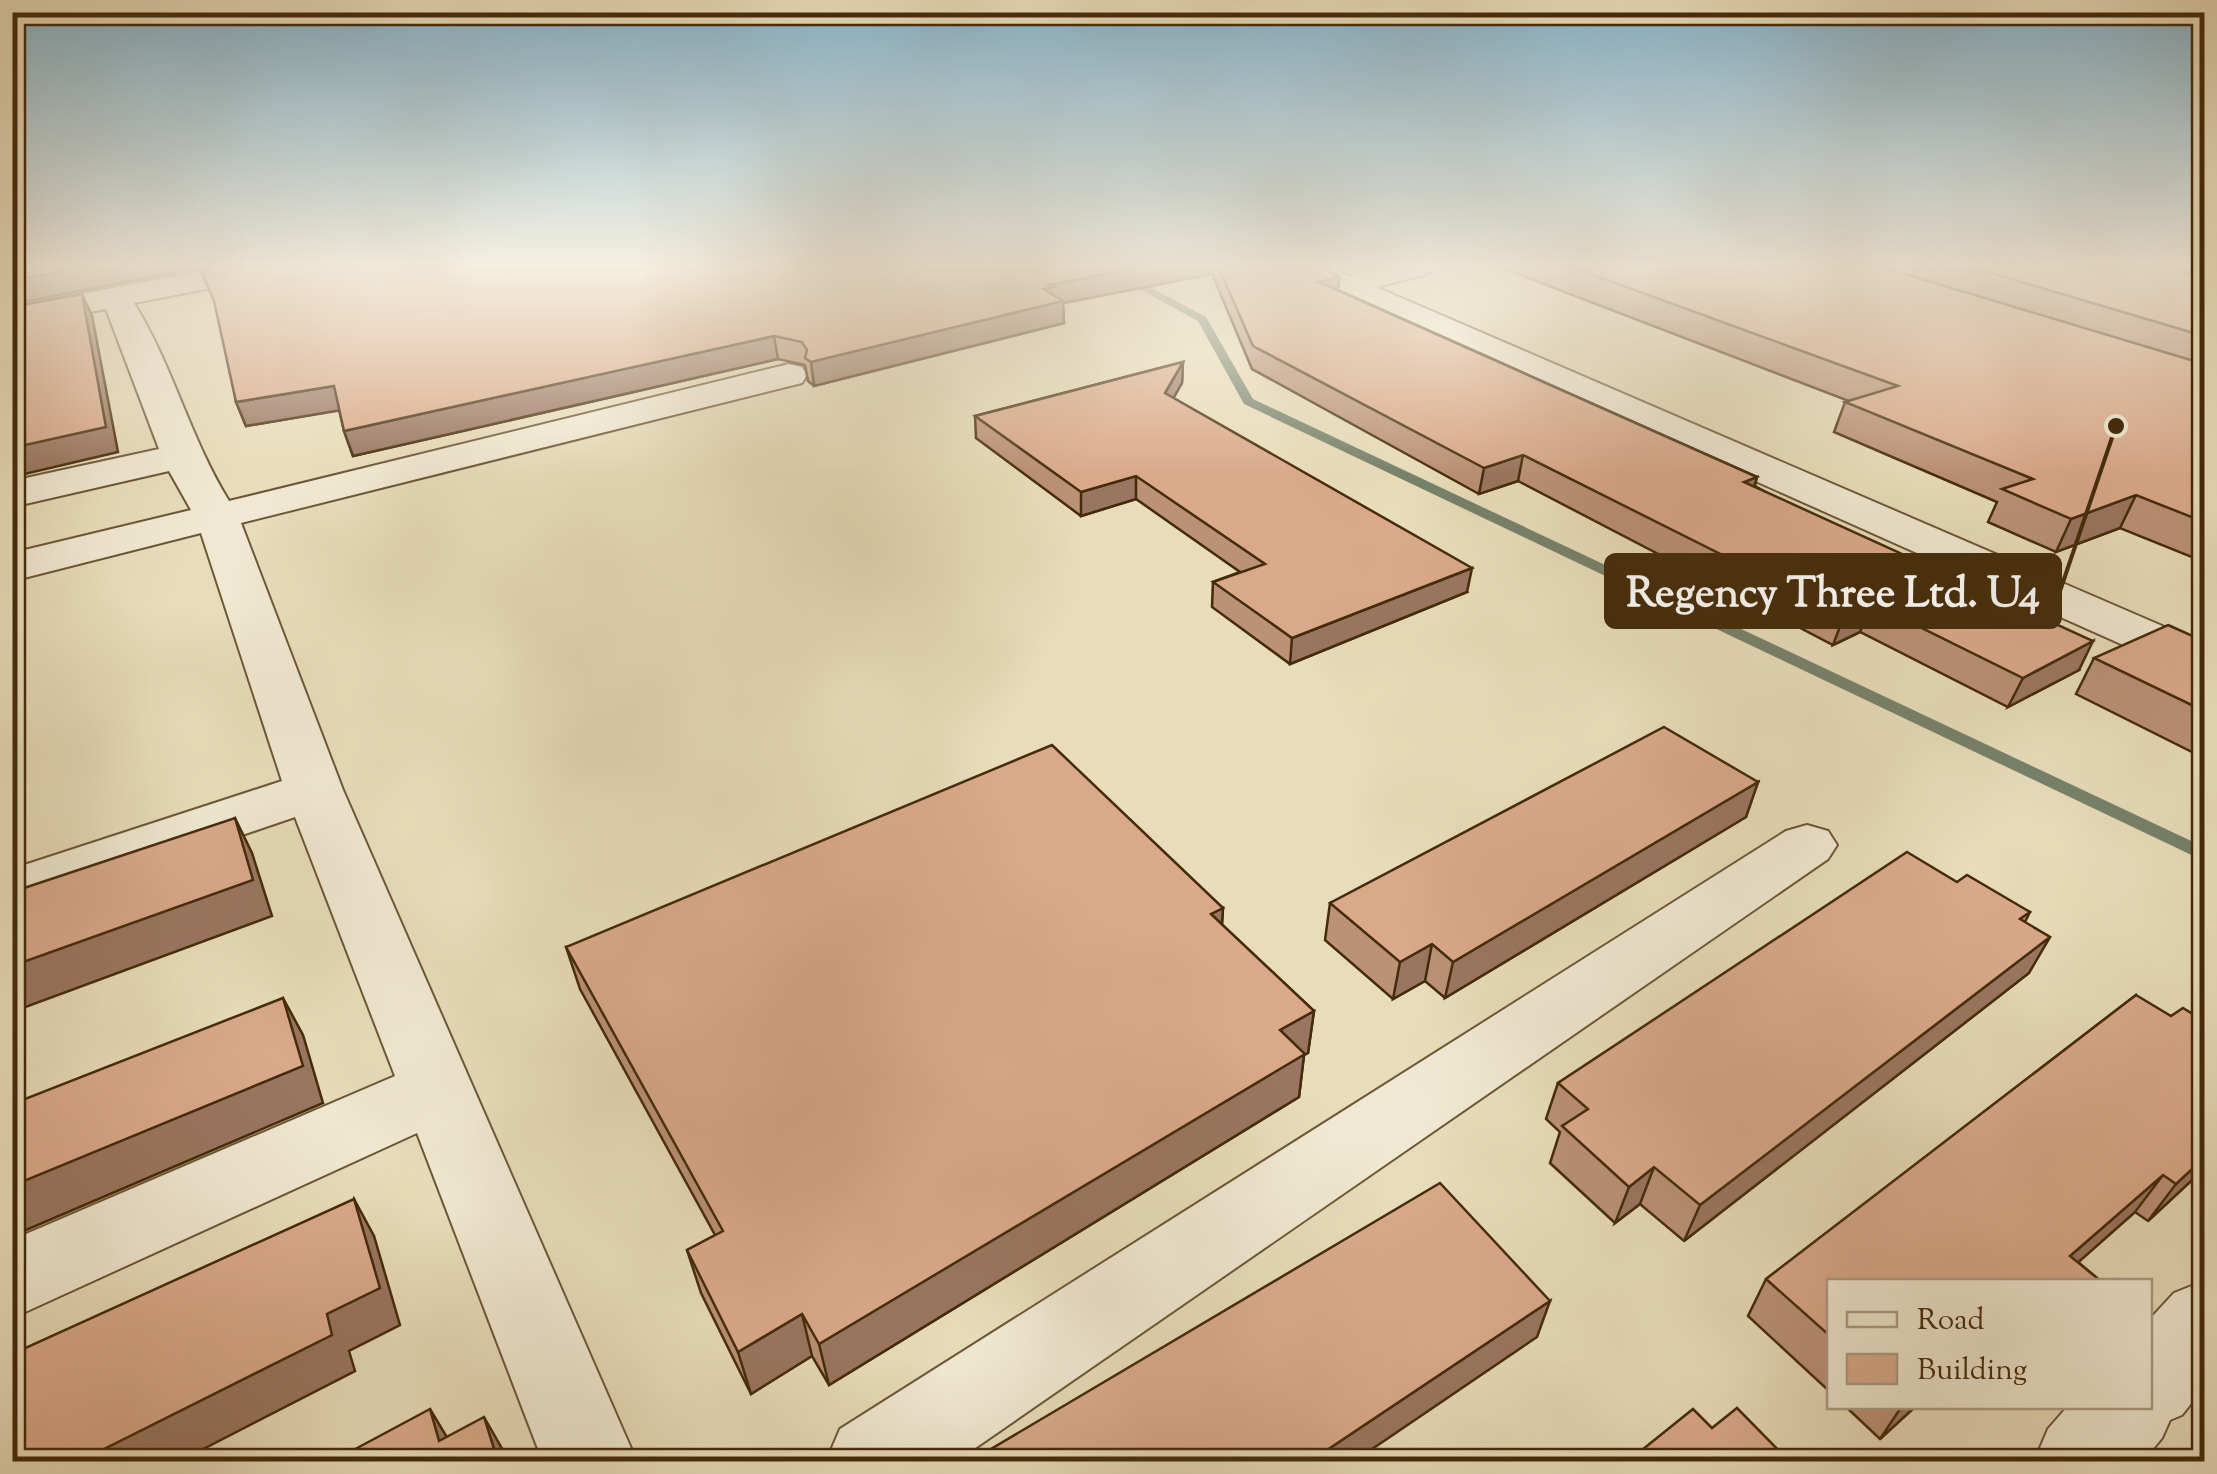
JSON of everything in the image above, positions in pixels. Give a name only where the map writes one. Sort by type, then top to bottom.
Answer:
[{"type":"street","points":[[136,337],[180,456],[217,517],[314,790],[590,1462]]},
{"type":"street","points":[[1461,337],[2204,662]]},
{"type":"street","points":[[12,567],[788,375]]},
{"type":"street","points":[[12,494],[180,456]]},
{"type":"street","points":[[12,892],[314,790]]},
{"type":"street","points":[[873,1462],[1807,845]]},
{"type":"street","points":[[12,1280],[438,1090]]},
{"type":"street","points":[[2152,1382],[2204,1322]]},
{"type":"street","points":[[2081,1462],[2127,1409]]},
{"type":"building","points":[[12,337],[90,337],[106,427],[12,448]]},
{"type":"building","points":[[222,337],[770,337],[344,431],[334,386],[236,402]]},
{"type":"building","points":[[778,337],[915,337],[811,362],[805,358],[807,350],[802,342]]},
{"type":"building","points":[[1249,337],[1442,337],[1757,477],[1744,482],[2093,641],[2023,678],[1871,603],[1844,616],[1523,455],[1484,468],[1253,346]]},
{"type":"building","points":[[1763,337],[2114,337],[2204,364],[2204,522],[2136,495],[2071,519],[2002,489],[2033,479],[1845,402],[1898,386]]},
{"type":"building","points":[[1183,362],[1165,393],[1472,568],[1292,638],[1213,582],[1265,564],[1136,476],[1081,492],[975,416]]},
{"type":"building","points":[[2168,625],[2204,641],[2204,711],[2094,658]]},
{"type":"building","points":[[1664,727],[1758,782],[1453,962],[1432,944],[1400,962],[1330,903]]},
{"type":"building","points":[[1052,745],[1223,908],[1211,914],[1314,1011],[1280,1030],[1305,1054],[819,1344],[802,1314],[738,1352],[687,1250],[723,1231],[566,947]]},
{"type":"building","points":[[235,818],[253,880],[12,966],[12,892]]},
{"type":"building","points":[[1907,852],[1957,882],[1967,875],[2030,912],[2020,919],[2050,937],[1700,1205],[1654,1167],[1629,1187],[1562,1126],[1588,1109],[1558,1083]]},
{"type":"building","points":[[2136,995],[2171,1016],[2183,1008],[2204,1021],[2204,1158],[2176,1184],[2163,1175],[2070,1256],[2096,1279],[1827,1279],[1827,1333],[1766,1279]]},
{"type":"building","points":[[283,998],[303,1066],[12,1186],[12,1104]]},
{"type":"building","points":[[1440,1183],[1550,1301],[1309,1462],[969,1462]]},
{"type":"building","points":[[354,1199],[380,1288],[327,1314],[332,1335],[78,1462],[12,1462],[12,1354]]},
{"type":"building","points":[[1737,1408],[1790,1462],[1627,1462],[1693,1409],[1712,1428]]},
{"type":"building","points":[[430,1409],[439,1441],[484,1417],[498,1462],[331,1462]]},
{"type":"waterway","points":[[1212,337],[1248,401],[2204,855]]},
{"type":"place","name":"Regency Three Ltd. U4","points":[[2116,426]]}]
